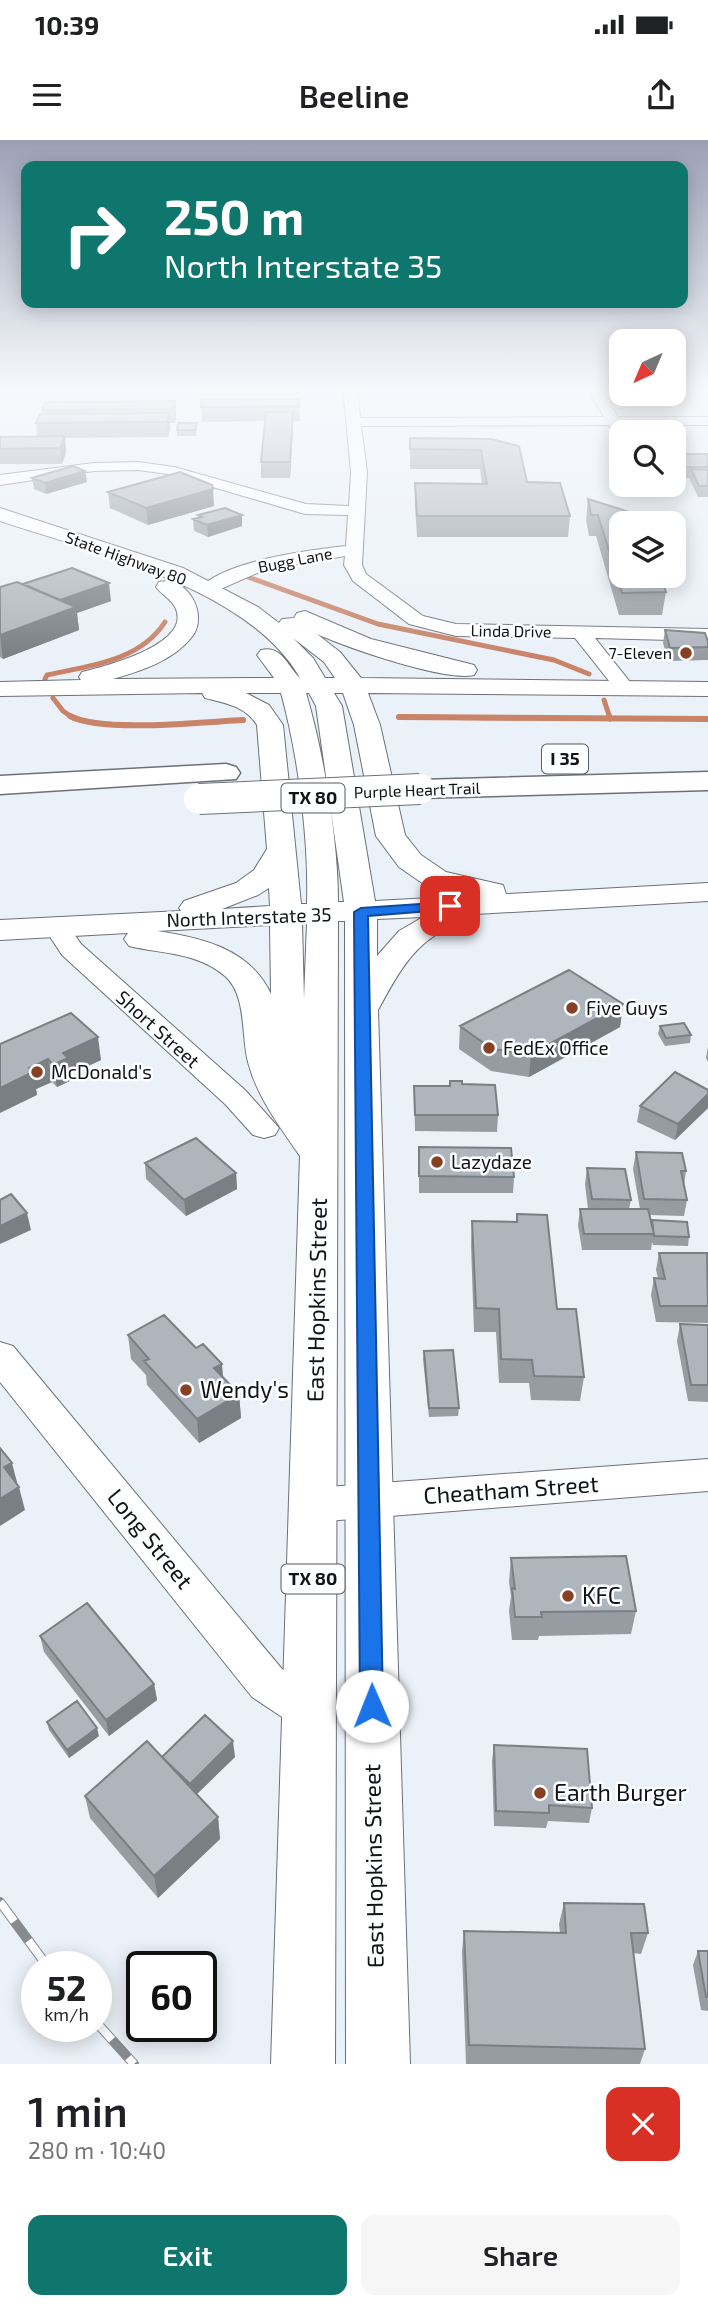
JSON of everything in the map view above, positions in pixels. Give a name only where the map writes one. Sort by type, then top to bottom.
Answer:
[{"type":"highway","name":"Purple Heart Trail","points":[[0,810],[198,799],[421,777],[708,756]]},
{"type":"highway","name":"Purple Heart Trail","points":[[0,785],[226,773],[579,784],[708,781]]},
{"type":"highway","points":[[579,784],[708,791]]},
{"type":"main road","name":"State Highway 80","points":[[0,514],[171,580],[233,621],[328,706],[347,808],[341,913]]},
{"type":"main road","name":"State Highway 80","points":[[0,526],[30,538],[171,580]]},
{"type":"main road","points":[[30,538],[56,542],[171,581],[213,585],[288,623],[332,657],[353,685],[367,725],[391,836],[410,861],[436,879],[466,888],[538,900]]},
{"type":"main road","points":[[171,580],[213,585],[274,600],[327,629],[390,653],[472,671],[573,687]]},
{"type":"main road","points":[[7,689],[104,675],[159,654],[177,640],[185,630],[189,618],[186,606],[171,580]]},
{"type":"main road","name":"State Highway 80","points":[[213,585],[268,625],[304,663],[304,730],[323,874],[341,913]]},
{"type":"main road","points":[[7,689],[187,688],[228,684],[708,689]]},
{"type":"main road","points":[[367,725],[379,710],[396,700],[421,693],[477,687]]},
{"type":"main road","points":[[187,688],[232,696],[264,712],[270,725],[282,849],[290,1047],[298,1065],[319,1094],[341,1162],[342,1295],[366,1358]]},
{"type":"main road","points":[[150,922],[247,889],[266,876],[282,849]]},
{"type":"main road","name":"North Interstate 35","points":[[0,930],[708,892]]},
{"type":"main road","points":[[360,1011],[394,953],[410,938],[432,924],[454,915],[503,902]]},
{"type":"main road","name":"East Hopkins Street","points":[[341,913],[360,1011],[378,2064]]},
{"type":"main road","name":"East Hopkins Street","points":[[303,2064],[319,1094],[341,913]]},
{"type":"main road","points":[[56,926],[103,938],[154,940],[190,946],[218,958],[240,972],[254,992],[259,1039],[268,1071],[285,1104],[319,1155]]},
{"type":"street","points":[[197,478],[305,509],[358,511]]},
{"type":"street","name":"Bugg Lane","points":[[213,585],[279,561],[352,550],[358,511],[359,478]]},
{"type":"street","name":"Linda Drive","points":[[352,550],[353,565],[359,577],[426,625],[456,630],[708,635]]},
{"type":"street","points":[[580,632],[624,687]]},
{"type":"street","name":"Short Street","points":[[56,926],[71,949],[235,1097],[264,1128]]},
{"type":"street","name":"Long Street","points":[[0,1356],[267,1683],[310,1710]]},
{"type":"street","name":"Cheatham Street","points":[[314,1505],[708,1475]]},
{"type":"building","points":[[33,478],[62,478],[45,483]]},
{"type":"building","points":[[159,478],[194,478],[212,485],[213,489],[146,508],[108,492]]},
{"type":"building","points":[[486,478],[526,478],[527,482],[560,483],[570,516],[417,516],[415,483],[487,484]]},
{"type":"building","points":[[695,478],[708,478],[708,486],[699,486]]},
{"type":"building","points":[[588,499],[626,511],[609,511],[609,551],[598,515],[591,515]]},
{"type":"building","points":[[225,508],[242,515],[207,525],[193,519],[202,517],[198,515]]},
{"type":"building","points":[[72,568],[109,583],[60,600],[23,584]]},
{"type":"building","points":[[17,582],[76,607],[0,635],[0,587]]},
{"type":"building","points":[[620,588],[664,588],[666,592],[622,593]]},
{"type":"building","points":[[665,630],[705,633],[708,647],[670,648]]},
{"type":"building","points":[[569,970],[623,1004],[531,1054],[492,1049],[460,1026]]},
{"type":"building","points":[[71,1013],[98,1037],[63,1053],[68,1058],[53,1065],[48,1059],[29,1068],[33,1072],[0,1088],[0,1044]]},
{"type":"building","points":[[684,1023],[691,1035],[666,1038],[660,1026]]},
{"type":"building","points":[[675,1072],[708,1090],[708,1094],[678,1124],[640,1106]]},
{"type":"building","points":[[450,1081],[495,1085],[498,1115],[415,1115],[414,1086],[450,1086]]},
{"type":"building","points":[[196,1138],[236,1173],[184,1200],[145,1163]]},
{"type":"building","points":[[419,1147],[511,1148],[514,1177],[419,1176]]},
{"type":"building","points":[[636,1152],[682,1153],[686,1171],[681,1171],[687,1200],[644,1199]]},
{"type":"building","points":[[587,1168],[625,1169],[631,1200],[592,1199]]},
{"type":"building","points":[[11,1194],[27,1213],[0,1226],[0,1200]]},
{"type":"building","points":[[580,1209],[648,1209],[654,1234],[584,1234]]},
{"type":"building","points":[[517,1214],[547,1215],[557,1309],[576,1309],[584,1377],[534,1376],[532,1360],[501,1359],[499,1309],[476,1308],[472,1221],[517,1222]]},
{"type":"building","points":[[652,1220],[687,1222],[689,1237],[654,1236]]},
{"type":"building","points":[[659,1253],[707,1253],[708,1306],[660,1306],[654,1278],[665,1279]]},
{"type":"building","points":[[164,1315],[196,1348],[203,1344],[222,1364],[214,1368],[239,1394],[197,1419],[144,1361],[149,1359],[128,1335]]},
{"type":"building","points":[[680,1324],[708,1325],[708,1385],[691,1385]]},
{"type":"building","points":[[453,1350],[459,1408],[429,1408],[424,1351]]},
{"type":"building","points":[[0,1448],[12,1463],[4,1467],[19,1487],[0,1499]]},
{"type":"building","points":[[626,1556],[636,1611],[541,1612],[542,1617],[515,1617],[511,1558]]},
{"type":"building","points":[[87,1603],[154,1684],[106,1720],[40,1636]]},
{"type":"building","points":[[77,1701],[97,1728],[67,1750],[47,1722]]},
{"type":"building","points":[[205,1715],[233,1741],[190,1784],[162,1757]]},
{"type":"building","points":[[147,1741],[218,1817],[154,1876],[85,1796]]},
{"type":"building","name":"Earth Burger","points":[[494,1745],[587,1749],[592,1808],[549,1805],[549,1813],[496,1811]]},
{"type":"building","points":[[564,1903],[644,1904],[648,1933],[631,1933],[645,2049],[469,2045],[464,1931],[566,1933]]},
{"type":"building","points":[[698,1951],[708,1951],[708,1997],[706,1997]]},
{"type":"waterway","points":[[248,577],[378,624],[554,660],[589,674]]},
{"type":"waterway","points":[[45,679],[47,675],[96,665],[128,654],[154,635],[165,622]]},
{"type":"waterway","points":[[53,698],[70,716]]},
{"type":"waterway","points":[[604,700],[610,718]]},
{"type":"waterway","points":[[70,716],[85,721],[128,725],[243,720]]},
{"type":"waterway","points":[[523,718],[399,717],[610,718]]},
{"type":"waterway","points":[[610,718],[708,719]]},
{"type":"railway","points":[[0,1902],[36,1951]]},
{"type":"railway","points":[[112,2040],[134,2064]]},
{"type":"place","name":"7-Eleven","points":[[686,653]]},
{"type":"place","name":"Five Guys","points":[[572,1008]]},
{"type":"place","name":"FedEx Office","points":[[489,1048]]},
{"type":"place","name":"McDonald's","points":[[37,1072]]},
{"type":"place","name":"Lazydaze","points":[[437,1162]]},
{"type":"place","name":"Wendy's","points":[[186,1390]]},
{"type":"place","name":"KFC","points":[[568,1596]]},
{"type":"place","name":"Earth Burger","points":[[540,1793]]},
{"type":"route","points":[[372,1706],[360,1034],[361,912],[450,906]]}]
